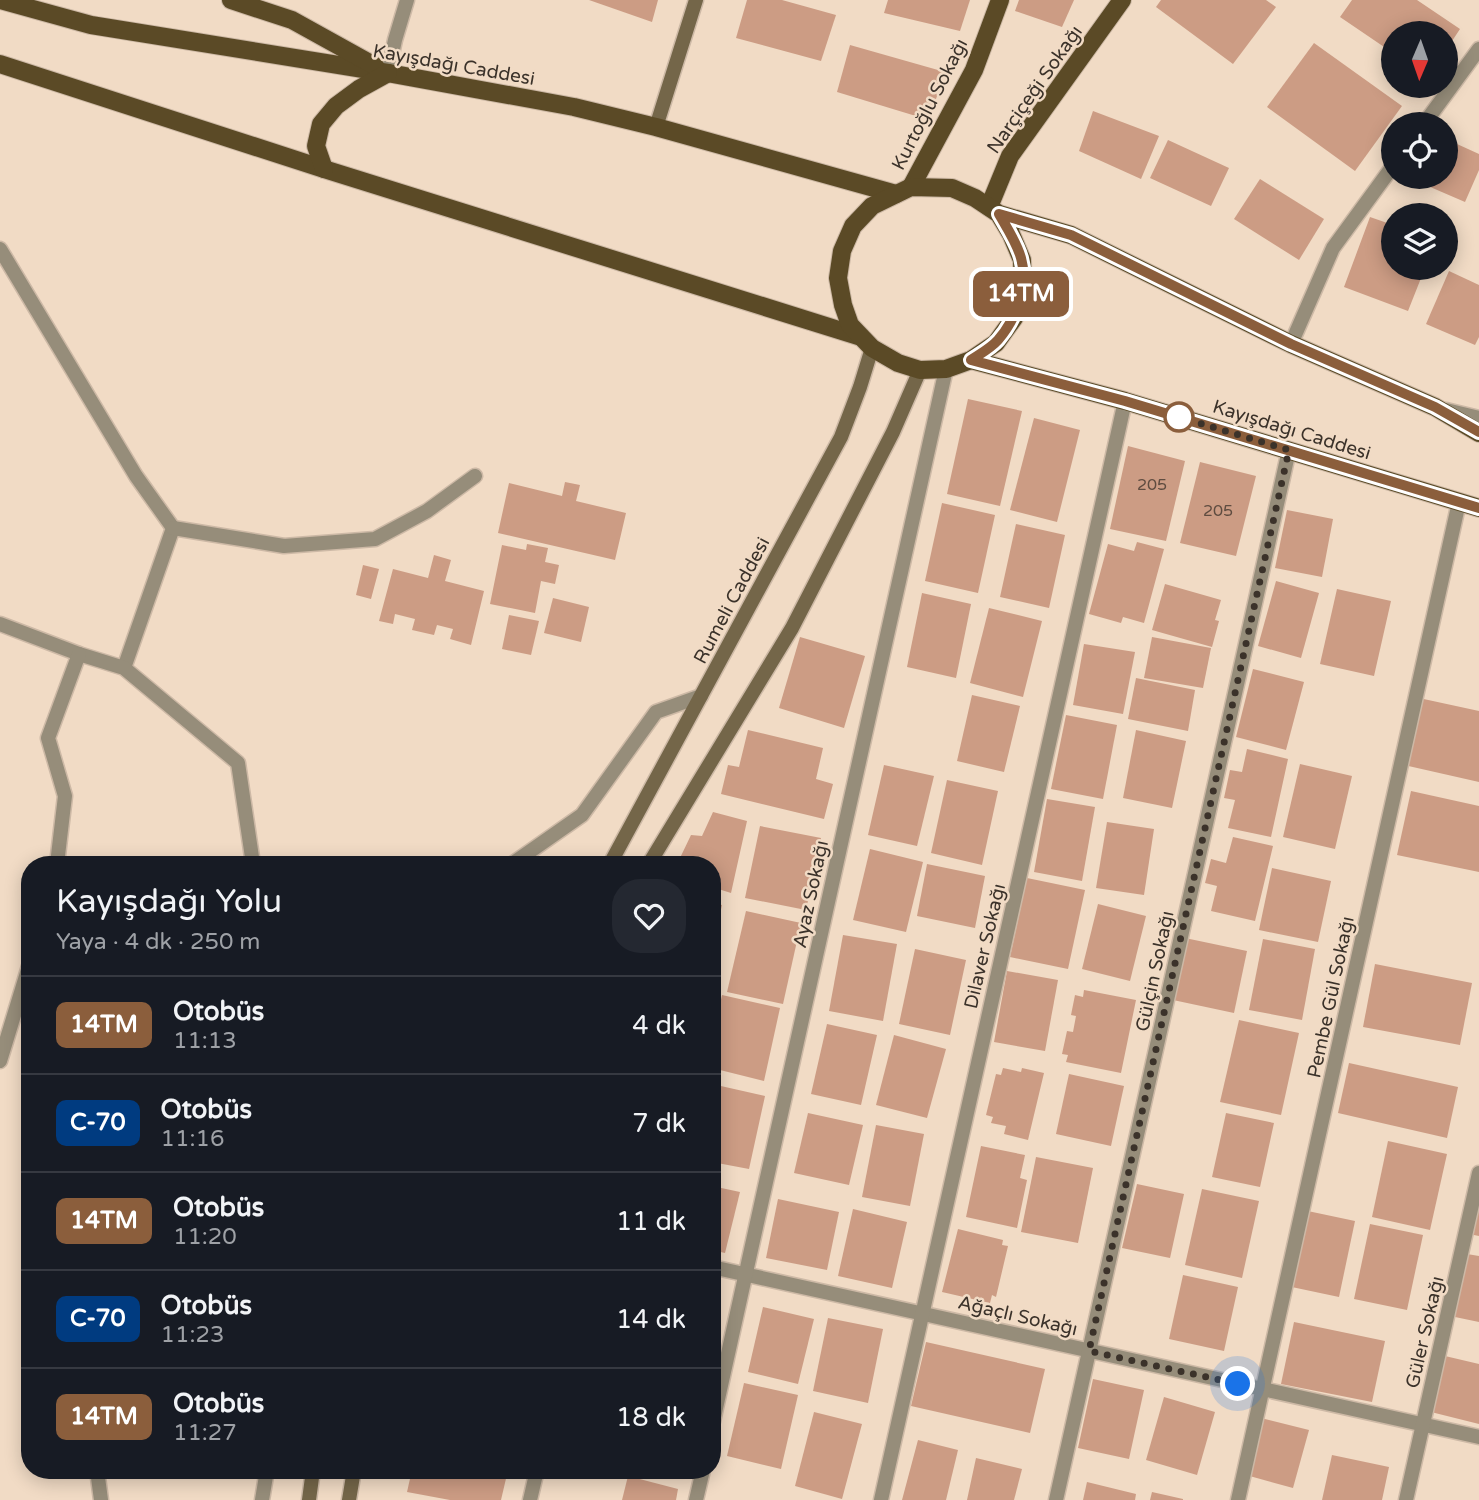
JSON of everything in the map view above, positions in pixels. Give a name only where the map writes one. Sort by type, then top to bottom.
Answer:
[{"type":"main road","name":"Kayışdağı Caddesi","points":[[0,0],[91,25],[388,73],[574,107],[904,190],[952,188],[975,198],[994,211],[1071,235],[1291,344],[1435,407],[1479,432]]},
{"type":"main road","points":[[231,0],[292,20],[388,73]]},
{"type":"main road","name":"Kurtoğlu Sokağı","points":[[904,190],[974,70],[1000,0]]},
{"type":"main road","name":"Narçiçeği Sokağı","points":[[994,211],[1010,156],[1122,0]]},
{"type":"main road","points":[[0,64],[867,342]]},
{"type":"main road","points":[[324,169],[316,146],[321,124],[343,100],[388,73]]},
{"type":"main road","points":[[904,190],[872,206],[853,226],[842,251],[838,278],[850,325],[867,342],[898,363],[920,370],[946,369],[971,360],[996,343],[1014,318],[1023,289],[1022,260],[1011,234],[994,211]]},
{"type":"main road","name":"Kayışdağı Caddesi","points":[[971,360],[1125,401],[1479,508]]},
{"type":"street","points":[[388,73],[407,0]]},
{"type":"street","points":[[656,127],[696,0]]},
{"type":"street","points":[[1433,112],[1479,49]]},
{"type":"street","points":[[1291,344],[1333,248],[1381,182]]},
{"type":"street","points":[[0,249],[136,476],[173,528],[284,546],[375,539],[427,511],[475,476]]},
{"type":"street","name":"Rumeli Caddesi","points":[[614,856],[841,437],[860,387],[867,342]]},
{"type":"street","name":"Ayaz Sokağı","points":[[721,1386],[946,369]]},
{"type":"street","points":[[654,856],[792,628],[893,432],[920,370]]},
{"type":"street","name":"Dilaver Sokağı","points":[[881,1500],[1125,401]]},
{"type":"street","points":[[1435,407],[1479,418]]},
{"type":"street","name":"Gülçin Sokağı","points":[[1056,1500],[1289,450]]},
{"type":"street","name":"Pembe Gül Sokağı","points":[[1238,1500],[1459,502]]},
{"type":"street","points":[[124,668],[173,528]]},
{"type":"street","points":[[0,624],[124,668],[238,763],[252,856]]},
{"type":"street","points":[[58,856],[65,796],[48,738],[79,654]]},
{"type":"street","points":[[523,856],[582,815],[656,712],[701,696]]},
{"type":"street","points":[[0,1061],[21,992]]},
{"type":"street","name":"Güler Sokağı","points":[[1406,1500],[1479,1173]]},
{"type":"street","name":"Ağaçlı Sokağı","points":[[721,1269],[1479,1437]]},
{"type":"street","points":[[98,1479],[101,1500]]},
{"type":"street","points":[[262,1500],[266,1479]]},
{"type":"street","points":[[309,1500],[312,1479]]},
{"type":"street","points":[[349,1500],[353,1479]]},
{"type":"street","points":[[530,1500],[535,1479]]},
{"type":"street","points":[[696,1500],[700,1479]]},
{"type":"building","points":[[589,0],[658,0],[652,22]]},
{"type":"building","points":[[747,0],[782,0],[836,15],[821,61],[736,38]]},
{"type":"building","points":[[888,0],[970,0],[960,31],[884,13]]},
{"type":"building","points":[[1019,0],[1074,0],[1062,27],[1015,11]]},
{"type":"building","points":[[1161,0],[1266,0],[1276,7],[1233,64],[1156,7]]},
{"type":"building","points":[[1352,0],[1417,0],[1448,21],[1381,21],[1381,45],[1340,17]]},
{"type":"building","points":[[1314,43],[1381,91],[1381,98],[1391,98],[1402,106],[1398,112],[1381,112],[1381,135],[1355,171],[1267,107]]},
{"type":"building","points":[[850,45],[945,72],[929,120],[837,92]]},
{"type":"building","points":[[1093,111],[1159,136],[1141,179],[1079,151]]},
{"type":"building","points":[[1168,140],[1229,168],[1211,206],[1150,178]]},
{"type":"building","points":[[1458,144],[1479,154],[1479,170],[1465,202],[1435,189],[1458,189]]},
{"type":"building","points":[[1260,179],[1324,219],[1299,260],[1234,219]]},
{"type":"building","points":[[1370,217],[1381,221],[1381,280],[1420,280],[1408,311],[1344,287]]},
{"type":"building","points":[[1458,275],[1479,285],[1479,337],[1475,345],[1426,324],[1445,280],[1458,280]]},
{"type":"building","points":[[968,399],[1022,411],[1000,506],[947,494]]},
{"type":"building","points":[[1034,418],[1080,430],[1057,522],[1010,510]]},
{"type":"building","points":[[1128,446],[1185,461],[1166,541],[1110,529]]},
{"type":"building","points":[[1200,462],[1256,476],[1236,556],[1180,543]]},
{"type":"building","points":[[565,482],[580,485],[576,501],[626,513],[615,560],[498,533],[509,483],[562,496]]},
{"type":"building","points":[[942,503],[995,515],[978,593],[925,581]]},
{"type":"building","points":[[1287,510],[1333,519],[1322,577],[1275,568]]},
{"type":"building","points":[[1016,524],[1065,535],[1049,608],[1000,597]]},
{"type":"building","points":[[1137,542],[1164,549],[1144,623],[1123,617],[1121,623],[1089,614],[1108,544],[1134,551]]},
{"type":"building","points":[[527,544],[548,548],[545,562],[559,565],[555,584],[541,581],[535,613],[490,604],[502,545],[526,550]]},
{"type":"building","points":[[434,555],[451,560],[445,581],[484,591],[471,645],[450,639],[453,629],[437,625],[434,635],[412,630],[415,619],[395,614],[393,624],[379,621],[393,569],[428,578]]},
{"type":"building","points":[[363,565],[379,569],[371,599],[356,595]]},
{"type":"building","points":[[1276,581],[1319,593],[1301,658],[1258,646]]},
{"type":"building","points":[[1165,584],[1221,600],[1215,620],[1219,621],[1212,647],[1152,630]]},
{"type":"building","points":[[1337,589],[1391,601],[1374,676],[1320,664]]},
{"type":"building","points":[[922,593],[971,604],[956,678],[907,667]]},
{"type":"building","points":[[553,598],[589,607],[581,642],[544,633]]},
{"type":"building","points":[[989,608],[1042,621],[1023,697],[970,683]]},
{"type":"building","points":[[509,615],[539,621],[531,655],[502,649]]},
{"type":"building","points":[[800,637],[865,656],[844,728],[779,708]]},
{"type":"building","points":[[1152,637],[1211,648],[1203,688],[1144,678]]},
{"type":"building","points":[[1084,644],[1135,652],[1123,714],[1073,705]]},
{"type":"building","points":[[1253,669],[1304,682],[1286,750],[1236,737]]},
{"type":"building","points":[[1136,678],[1195,690],[1188,731],[1128,719]]},
{"type":"building","points":[[972,695],[1020,706],[1004,772],[957,761]]},
{"type":"building","points":[[1419,698],[1479,711],[1479,782],[1404,765]]},
{"type":"building","points":[[1066,715],[1117,725],[1103,799],[1051,789]]},
{"type":"building","points":[[748,730],[823,748],[816,779],[833,784],[824,819],[721,794],[728,765],[739,767]]},
{"type":"building","points":[[1136,730],[1186,741],[1172,808],[1123,798]]},
{"type":"building","points":[[1247,749],[1288,759],[1271,837],[1228,828],[1235,800],[1224,798],[1230,770],[1242,772]]},
{"type":"building","points":[[1300,764],[1352,776],[1335,849],[1283,837]]},
{"type":"building","points":[[884,765],[934,776],[917,846],[868,835]]},
{"type":"building","points":[[947,780],[998,791],[982,865],[931,853]]},
{"type":"building","points":[[1411,791],[1479,806],[1479,872],[1397,855]]},
{"type":"building","points":[[1047,799],[1095,807],[1082,881],[1034,872]]},
{"type":"building","points":[[713,812],[747,821],[731,893],[721,890],[721,856],[681,856],[691,835],[702,836]]},
{"type":"building","points":[[1107,822],[1154,829],[1144,895],[1096,888]]},
{"type":"building","points":[[760,826],[821,838],[806,910],[745,898]]},
{"type":"building","points":[[1233,837],[1273,846],[1255,921],[1211,911],[1217,886],[1205,883],[1211,859],[1226,863]]},
{"type":"building","points":[[870,849],[923,862],[906,932],[853,920]]},
{"type":"building","points":[[927,864],[985,876],[975,928],[917,916]]},
{"type":"building","points":[[1272,868],[1331,881],[1318,942],[1259,930]]},
{"type":"building","points":[[1027,878],[1085,890],[1068,969],[1010,957]]},
{"type":"building","points":[[1098,904],[1146,916],[1130,981],[1082,969]]},
{"type":"building","points":[[746,911],[801,923],[783,1004],[727,992]]},
{"type":"building","points":[[843,935],[897,944],[883,1021],[829,1011]]},
{"type":"building","points":[[1185,938],[1247,951],[1234,1013],[1173,1000]]},
{"type":"building","points":[[1263,939],[1315,949],[1302,1020],[1249,1010]]},
{"type":"building","points":[[915,949],[966,960],[950,1035],[899,1024]]},
{"type":"building","points":[[1375,964],[1472,983],[1460,1045],[1363,1027]]},
{"type":"building","points":[[1007,971],[1058,980],[1045,1051],[994,1042]]},
{"type":"building","points":[[1084,990],[1136,1000],[1121,1073],[1066,1062],[1068,1055],[1062,1054],[1067,1031],[1073,1032],[1076,1016],[1071,1015],[1075,995],[1083,997]]},
{"type":"building","points":[[722,995],[780,1008],[764,1081],[721,1070]]},
{"type":"building","points":[[1239,1020],[1299,1033],[1281,1115],[1220,1102]]},
{"type":"building","points":[[827,1024],[877,1035],[861,1105],[811,1094]]},
{"type":"building","points":[[894,1035],[946,1049],[927,1118],[876,1105]]},
{"type":"building","points":[[1349,1063],[1458,1087],[1447,1138],[1338,1113]]},
{"type":"building","points":[[1003,1068],[1021,1072],[1022,1068],[1044,1073],[1028,1140],[1004,1134],[1006,1126],[991,1123],[993,1117],[986,1115],[996,1074],[1001,1075]]},
{"type":"building","points":[[1069,1074],[1124,1086],[1111,1146],[1056,1134]]},
{"type":"building","points":[[721,1086],[765,1096],[749,1169],[721,1164]]},
{"type":"building","points":[[808,1113],[863,1125],[849,1185],[794,1173]]},
{"type":"building","points":[[1226,1113],[1274,1123],[1260,1187],[1212,1177]]},
{"type":"building","points":[[876,1125],[924,1134],[910,1206],[862,1197]]},
{"type":"building","points":[[1388,1141],[1447,1154],[1430,1230],[1372,1217]]},
{"type":"building","points":[[981,1146],[1025,1155],[1020,1178],[1027,1180],[1017,1228],[966,1217]]},
{"type":"building","points":[[1036,1157],[1093,1168],[1078,1243],[1021,1232]]},
{"type":"building","points":[[1137,1184],[1184,1194],[1170,1258],[1122,1248]]},
{"type":"building","points":[[721,1188],[740,1192],[725,1253],[721,1252]]},
{"type":"building","points":[[1202,1189],[1259,1201],[1242,1278],[1185,1265]]},
{"type":"building","points":[[1479,1194],[1479,1236],[1469,1234]]},
{"type":"building","points":[[778,1199],[839,1212],[827,1270],[766,1258]]},
{"type":"building","points":[[853,1209],[907,1222],[892,1288],[838,1276]]},
{"type":"building","points":[[1303,1210],[1355,1221],[1339,1297],[1287,1286]]},
{"type":"building","points":[[1370,1224],[1423,1235],[1407,1310],[1354,1299]]},
{"type":"building","points":[[958,1229],[1003,1240],[1002,1245],[1008,1246],[996,1297],[992,1295],[990,1303],[942,1292]]},
{"type":"building","points":[[1467,1254],[1479,1256],[1479,1322],[1455,1317]]},
{"type":"building","points":[[1183,1275],[1238,1287],[1224,1351],[1169,1339]]},
{"type":"building","points":[[763,1307],[814,1319],[798,1384],[748,1372]]},
{"type":"building","points":[[828,1318],[883,1329],[868,1403],[813,1391]]},
{"type":"building","points":[[1294,1322],[1385,1341],[1372,1402],[1281,1384]]},
{"type":"building","points":[[926,1342],[1045,1369],[1030,1433],[911,1406]]},
{"type":"building","points":[[1445,1356],[1479,1364],[1479,1424],[1431,1412]]},
{"type":"building","points":[[1093,1379],[1144,1390],[1129,1459],[1078,1448]]},
{"type":"building","points":[[744,1383],[798,1395],[781,1469],[727,1456]]},
{"type":"building","points":[[1164,1397],[1215,1412],[1197,1475],[1146,1460]]},
{"type":"building","points":[[814,1412],[862,1424],[842,1499],[795,1486]]},
{"type":"building","points":[[1261,1418],[1309,1430],[1293,1488],[1246,1475]]},
{"type":"building","points":[[918,1440],[958,1450],[946,1500],[902,1500]]},
{"type":"building","points":[[1332,1455],[1389,1467],[1382,1500],[1322,1500]]},
{"type":"building","points":[[976,1458],[1022,1469],[1014,1500],[967,1500]]},
{"type":"building","points":[[410,1479],[506,1479],[501,1500],[450,1500],[407,1492]]},
{"type":"building","points":[[627,1479],[640,1479],[678,1489],[676,1500],[622,1500]]},
{"type":"building","points":[[1087,1482],[1136,1494],[1135,1500],[1083,1500]]},
{"type":"building","points":[[1152,1492],[1183,1499],[1183,1500],[1150,1500]]},
{"type":"bus line","name":"14TM","points":[[1479,432],[1435,407],[1291,344],[1071,235],[999,214],[1022,260],[1023,289],[1014,318],[1005,331],[996,343],[971,360],[1125,401],[1479,508]]},
{"type":"route","points":[[1179,417],[1172,415],[1289,450],[1089,1351],[1238,1384]]}]
